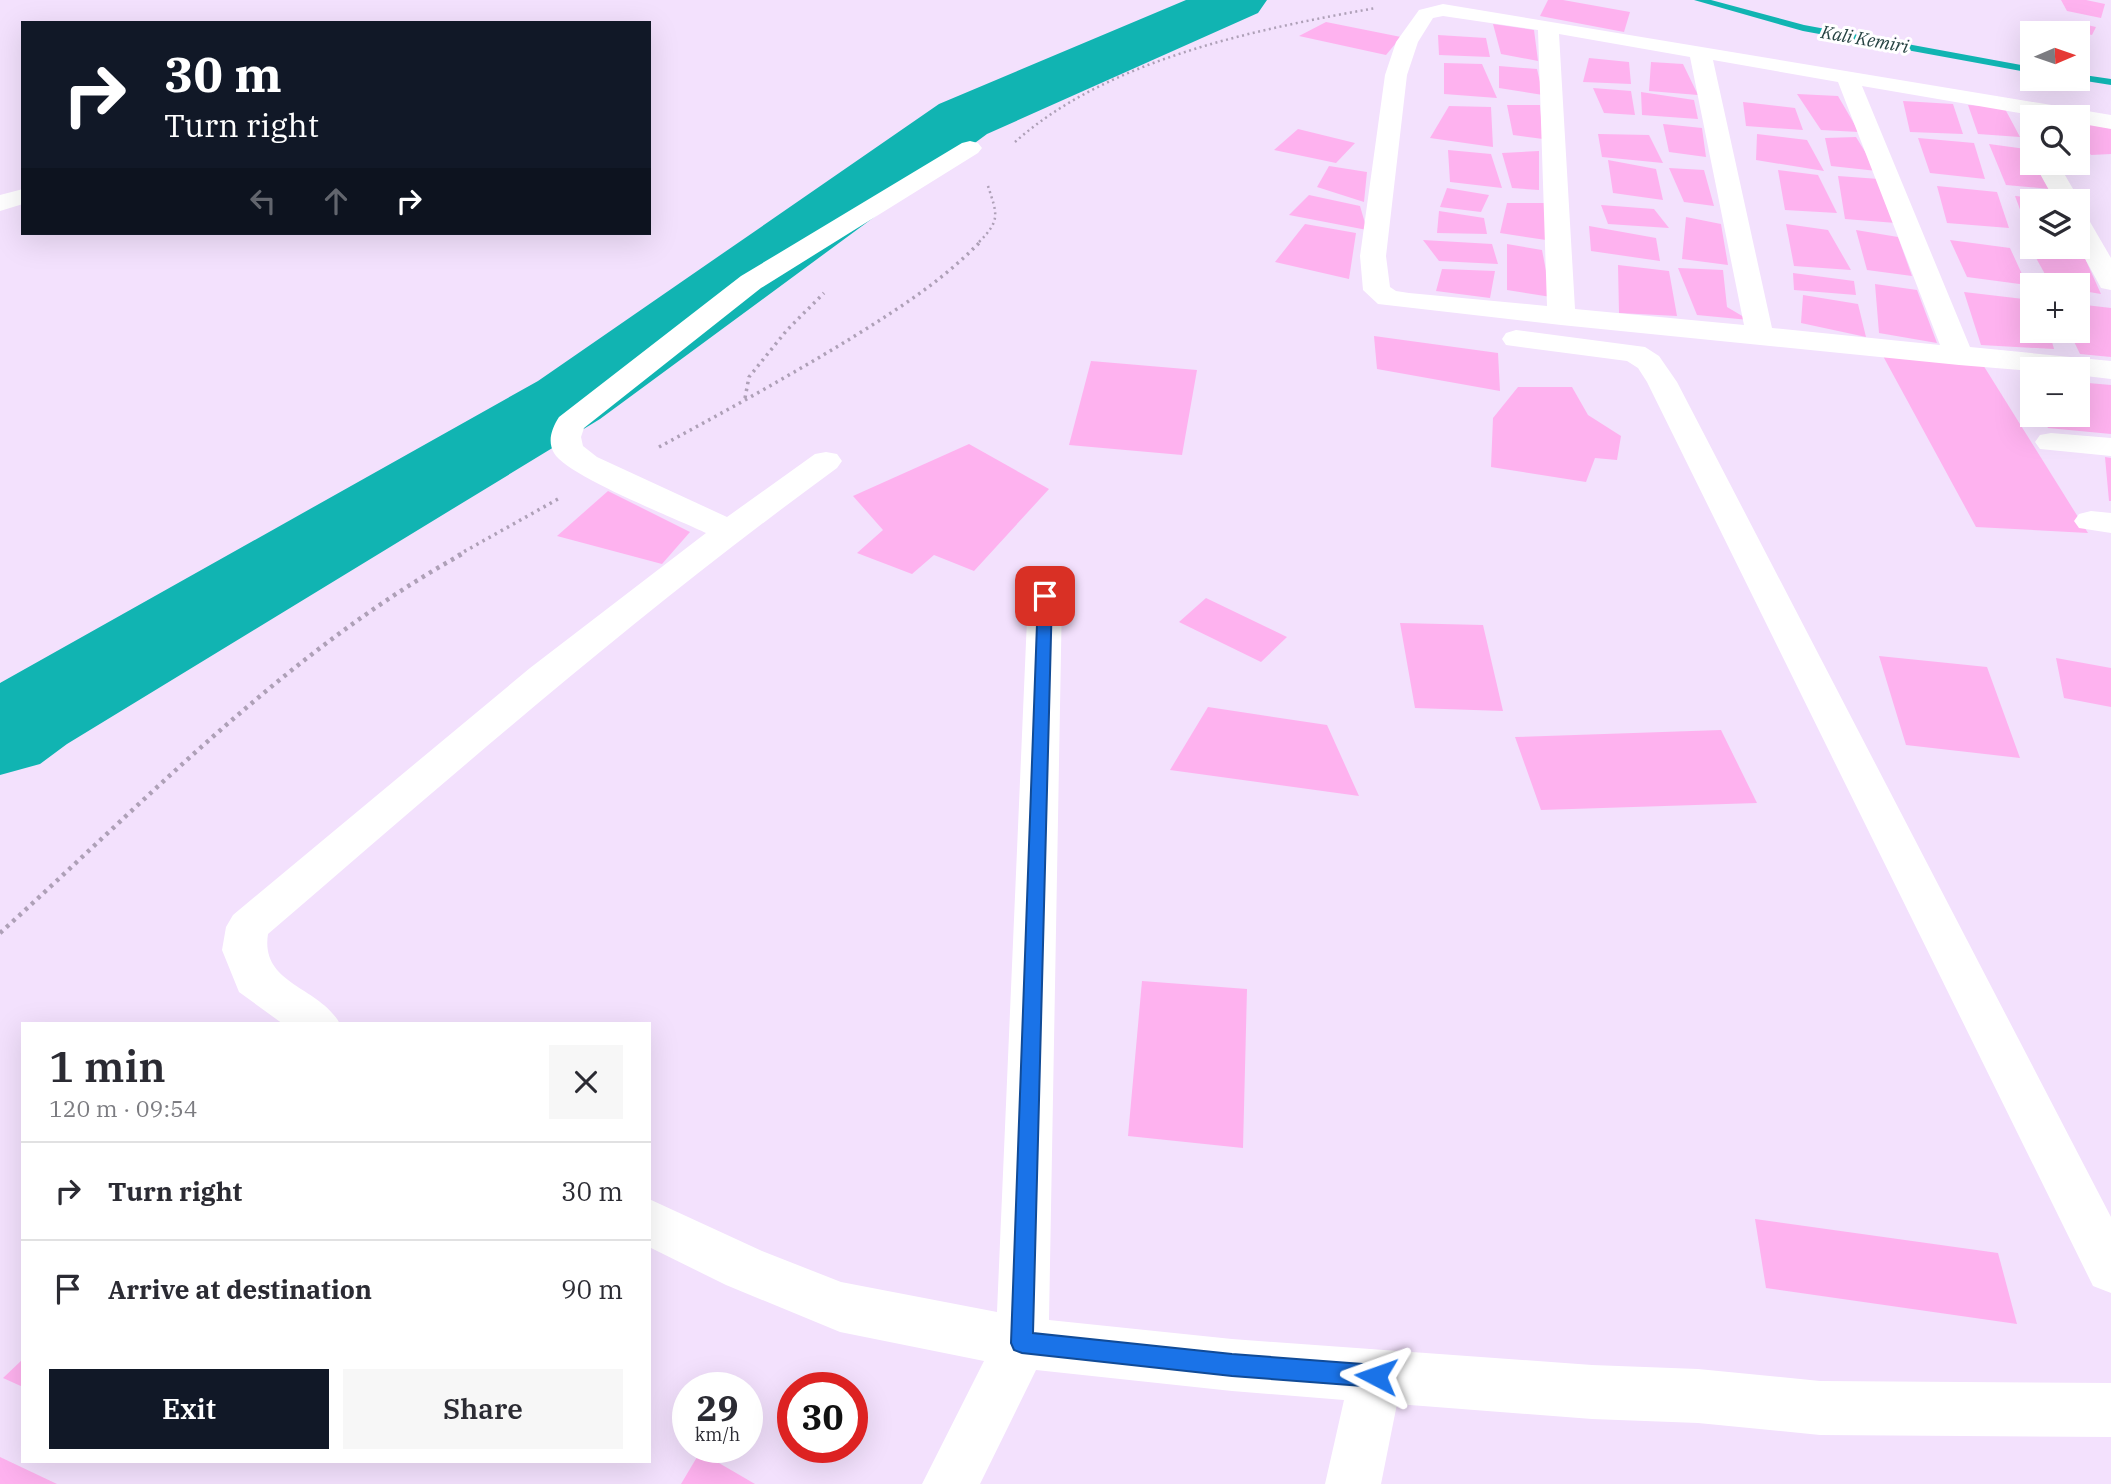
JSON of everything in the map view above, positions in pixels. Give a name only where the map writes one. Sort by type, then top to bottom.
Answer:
[{"type":"street","points":[[2111,122],[2021,116],[1847,76],[1443,10],[1426,14],[1417,24],[1407,42],[1396,75],[1373,256],[1377,290],[1388,298],[2111,370]]},
{"type":"street","points":[[1548,26],[1561,317]]},
{"type":"street","points":[[1700,52],[1760,336]]},
{"type":"street","points":[[1847,76],[1959,356]]},
{"type":"street","points":[[729,531],[602,471],[568,450],[566,437],[570,424],[751,282],[970,148]]},
{"type":"street","points":[[0,203],[21,197]]},
{"type":"street","points":[[2090,244],[2111,282]]},
{"type":"street","points":[[1516,339],[1635,354],[1649,362],[1662,382],[2111,1269]]},
{"type":"street","points":[[2051,442],[2111,447]]},
{"type":"street","points":[[314,1022],[255,979],[244,950],[248,927],[543,677],[729,531],[826,461]]},
{"type":"street","points":[[950,1484],[1022,1343],[1045,596]]},
{"type":"street","points":[[651,1223],[744,1268],[840,1307],[1022,1343],[1232,1365],[1592,1392],[1698,1396],[1820,1408],[2111,1410]]},
{"type":"street","points":[[1353,1484],[1376,1376]]},
{"type":"path","points":[[1012,145],[1027,130],[1058,110],[1125,74],[1174,54],[1245,33],[1386,7]]},
{"type":"path","points":[[0,933],[132,808],[262,692],[369,610],[602,471],[703,426],[744,399],[794,374],[921,294],[951,271],[993,228],[997,213],[988,191],[988,177]]},
{"type":"building","points":[[1548,0],[1563,0],[1630,12],[1624,32],[1540,16]]},
{"type":"building","points":[[2061,0],[2086,0],[2105,4],[2101,18],[2067,11]]},
{"type":"building","points":[[1326,22],[1401,37],[1386,55],[1299,36]]},
{"type":"building","points":[[1493,24],[1534,30],[1538,61],[1501,54]]},
{"type":"building","points":[[2090,26],[2096,27],[2090,35]]},
{"type":"building","points":[[1438,35],[1486,38],[1490,57],[1439,55]]},
{"type":"building","points":[[1589,58],[1629,62],[1631,84],[1583,82]]},
{"type":"building","points":[[1651,62],[1683,64],[1698,95],[1649,91]]},
{"type":"building","points":[[1444,63],[1482,64],[1497,98],[1444,94]]},
{"type":"building","points":[[1499,66],[1537,69],[1543,95],[1499,88]]},
{"type":"building","points":[[1593,88],[1631,91],[1635,115],[1604,113]]},
{"type":"building","points":[[1641,92],[1694,100],[1698,119],[1642,115]]},
{"type":"building","points":[[1797,94],[1838,96],[1859,132],[1821,130]]},
{"type":"building","points":[[1903,101],[1953,104],[1963,134],[1910,132]]},
{"type":"building","points":[[1743,102],[1795,108],[1803,130],[1746,126]]},
{"type":"building","points":[[1507,105],[1540,105],[1543,139],[1513,135]]},
{"type":"building","points":[[1968,105],[2004,107],[2020,137],[1978,134]]},
{"type":"building","points":[[1449,106],[1491,107],[1493,147],[1430,138]]},
{"type":"building","points":[[1663,124],[1702,128],[1706,157],[1669,152]]},
{"type":"building","points":[[2090,125],[2111,127],[2111,154],[2091,155]]},
{"type":"building","points":[[1298,129],[1355,143],[1336,163],[1274,150]]},
{"type":"building","points":[[1598,134],[1649,135],[1663,163],[1602,157]]},
{"type":"building","points":[[1757,134],[1807,140],[1824,171],[1756,160]]},
{"type":"building","points":[[1856,137],[1877,171],[1831,166],[1825,138]]},
{"type":"building","points":[[1918,138],[1974,143],[1985,179],[1930,173]]},
{"type":"building","points":[[1989,144],[2020,148],[2020,175],[2041,175],[2050,189],[2006,185]]},
{"type":"building","points":[[1448,150],[1491,154],[1502,188],[1450,182]]},
{"type":"building","points":[[1539,151],[1539,190],[1512,188],[1502,153]]},
{"type":"building","points":[[1608,160],[1656,169],[1663,200],[1613,193]]},
{"type":"building","points":[[1329,166],[1367,172],[1364,202],[1317,187]]},
{"type":"building","points":[[1669,168],[1704,170],[1714,206],[1684,202]]},
{"type":"building","points":[[1778,170],[1818,175],[1837,213],[1785,210]]},
{"type":"building","points":[[1838,176],[1879,179],[1896,223],[1845,219]]},
{"type":"building","points":[[1937,186],[1997,192],[2009,228],[1947,223]]},
{"type":"building","points":[[1447,188],[1489,195],[1481,212],[1440,207]]},
{"type":"building","points":[[1309,195],[1360,206],[1367,230],[1289,215]]},
{"type":"building","points":[[2015,196],[2020,196],[2020,210]]},
{"type":"building","points":[[1507,203],[1545,203],[1546,240],[1500,233]]},
{"type":"building","points":[[1601,205],[1654,209],[1669,228],[1608,224]]},
{"type":"building","points":[[1439,211],[1484,218],[1487,234],[1437,233]]},
{"type":"building","points":[[1686,217],[1721,224],[1728,265],[1682,259]]},
{"type":"building","points":[[1305,224],[1356,233],[1349,279],[1275,262]]},
{"type":"building","points":[[1786,224],[1828,230],[1851,270],[1794,266]]},
{"type":"building","points":[[1589,226],[1656,238],[1660,261],[1591,251]]},
{"type":"building","points":[[1856,230],[1898,237],[1912,276],[1867,270]]},
{"type":"building","points":[[1423,240],[1492,244],[1498,264],[1439,261]]},
{"type":"building","points":[[1950,240],[2010,248],[2021,273],[2020,284],[1967,277]]},
{"type":"building","points":[[1507,244],[1542,250],[1551,297],[1507,290]]},
{"type":"building","points":[[2037,259],[2085,259],[2101,294],[2090,292],[2090,273],[2044,273]]},
{"type":"building","points":[[1618,265],[1669,271],[1677,316],[1619,313]]},
{"type":"building","points":[[1678,268],[1723,270],[1727,307],[1749,320],[1697,315]]},
{"type":"building","points":[[1442,269],[1495,271],[1490,298],[1436,291]]},
{"type":"building","points":[[1793,273],[1854,281],[1856,295],[1794,290]]},
{"type":"building","points":[[1875,284],[1917,290],[1937,343],[1879,333]]},
{"type":"building","points":[[1964,292],[2020,299],[2020,343],[2052,343],[2054,349],[1981,345]]},
{"type":"building","points":[[1803,295],[1858,304],[1866,337],[1801,323]]},
{"type":"building","points":[[2090,306],[2111,308],[2111,357],[2080,354],[2075,343],[2090,343]]},
{"type":"building","points":[[1374,336],[1498,353],[1500,391],[1377,369]]},
{"type":"building","points":[[1883,356],[1980,360],[2088,533],[1976,527]]},
{"type":"building","points":[[1091,361],[1197,370],[1182,455],[1069,445]]},
{"type":"building","points":[[2090,383],[2111,385],[2111,434],[2048,428],[2090,427]]},
{"type":"building","points":[[1518,387],[1572,387],[1588,415],[1621,436],[1617,460],[1595,458],[1586,482],[1491,467],[1493,418]]},
{"type":"building","points":[[969,444],[1049,489],[974,571],[934,555],[912,574],[857,553],[883,530],[853,496]]},
{"type":"building","points":[[2105,457],[2111,458],[2111,501],[2109,501]]},
{"type":"building","points":[[608,491],[690,532],[662,564],[557,536]]},
{"type":"building","points":[[1206,598],[1287,637],[1261,662],[1179,622]]},
{"type":"building","points":[[1400,623],[1483,625],[1503,711],[1415,708]]},
{"type":"building","points":[[1879,656],[1987,667],[2020,758],[1906,745]]},
{"type":"building","points":[[2056,658],[2111,668],[2111,707],[2064,698]]},
{"type":"building","points":[[1208,707],[1327,725],[1359,796],[1170,770]]},
{"type":"building","points":[[1721,730],[1757,803],[1541,810],[1515,737]]},
{"type":"building","points":[[1142,981],[1247,989],[1243,1148],[1128,1136]]},
{"type":"building","points":[[1755,1219],[1998,1253],[2017,1324],[1766,1288]]},
{"type":"building","points":[[21,1361],[21,1386],[3,1378]]},
{"type":"building","points":[[0,1457],[57,1484],[0,1484]]},
{"type":"building","points":[[693,1463],[719,1463],[755,1484],[681,1484]]},
{"type":"waterway","points":[[0,736],[27,717],[569,400],[963,119],[1237,0]]},
{"type":"waterway","name":"Kali Kemiri","points":[[1699,0],[1803,28],[2020,68]]},
{"type":"waterway","name":"Kali Kemiri","points":[[2090,79],[2111,82]]},
{"type":"route","points":[[1045,596],[1022,1343],[1232,1365],[1376,1376]]}]
